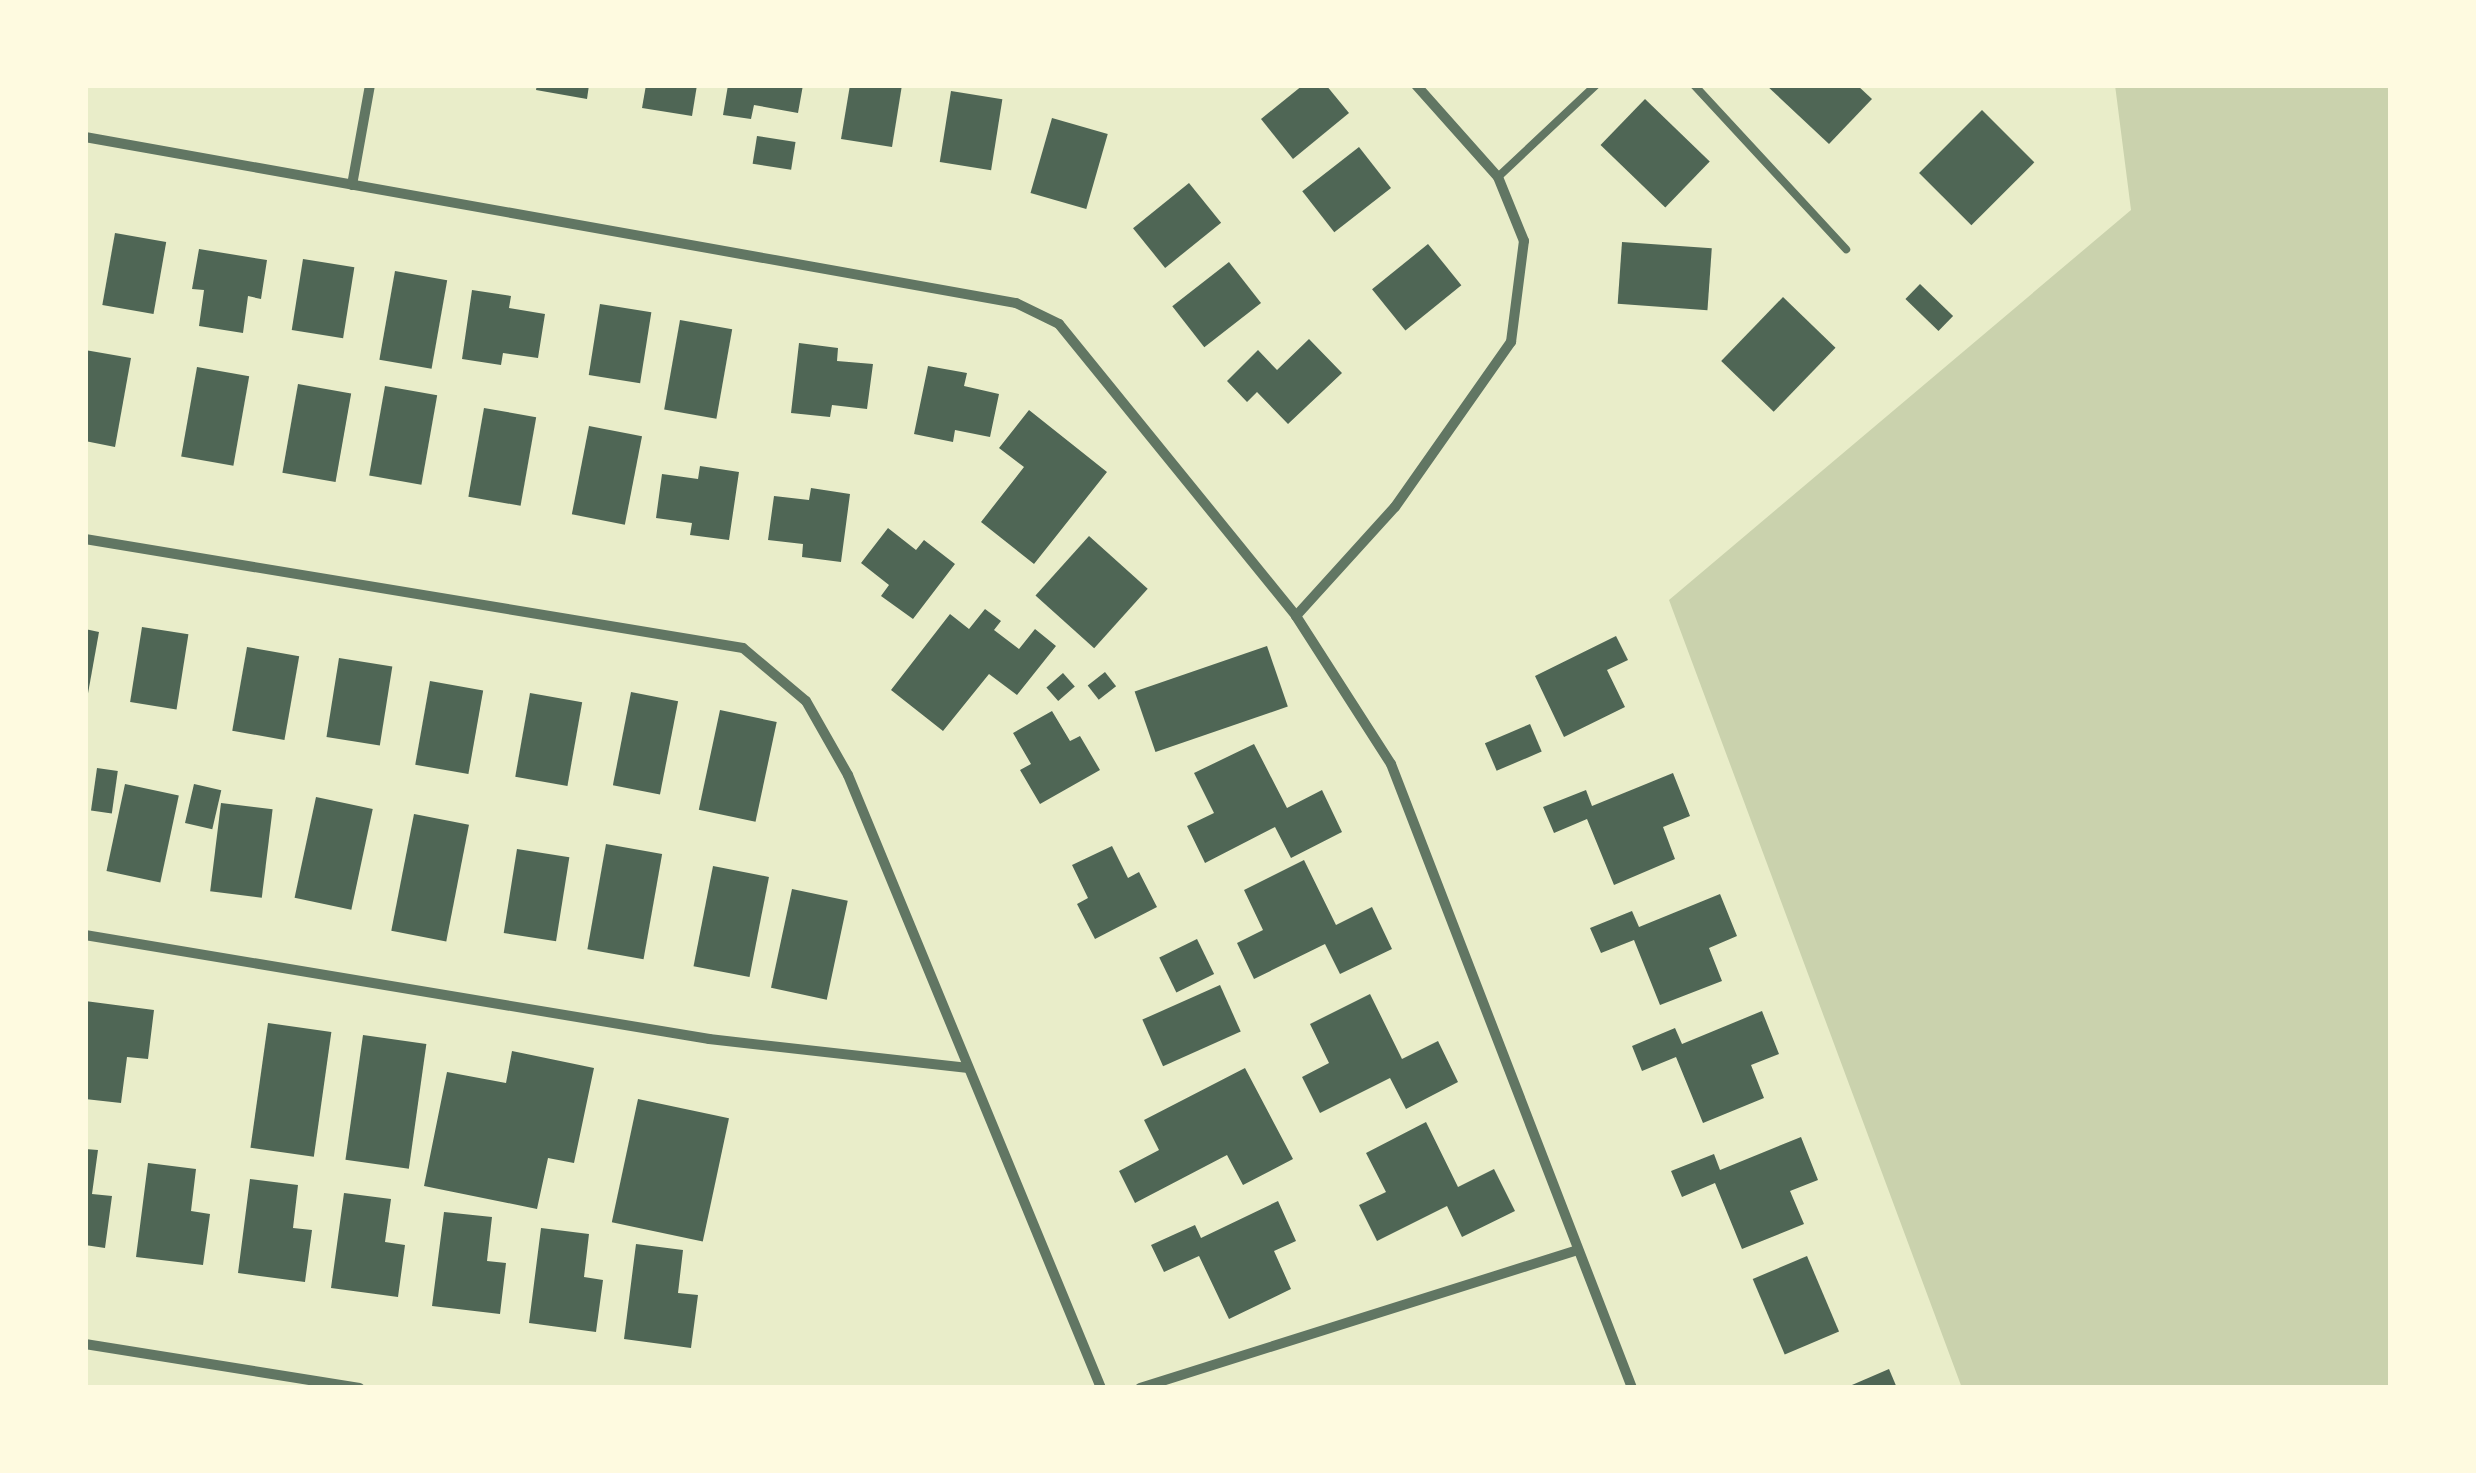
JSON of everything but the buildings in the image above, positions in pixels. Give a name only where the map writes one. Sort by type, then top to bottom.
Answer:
[{"type":"street","points":[[352,185],[370,85]]},
{"type":"street","points":[[1296,616],[1395,507],[1511,342],[1524,241],[1498,177],[1416,85]]},
{"type":"street","points":[[85,137],[1016,303],[1059,324],[1296,616],[1391,764],[1632,1388]]},
{"type":"street","points":[[85,539],[743,648],[806,702],[848,776],[1101,1388]]},
{"type":"street","points":[[85,936],[709,1039],[968,1068]]},
{"type":"street","points":[[1140,1388],[1578,1250]]},
{"type":"street","points":[[85,1344],[360,1388]]},
{"type":"lane","points":[[1498,177],[1596,85]]},
{"type":"lane","points":[[1694,85],[1846,249]]},
{"type":"green space","points":[[2115,85],[2391,85],[2391,1388],[1962,1388],[1669,600],[2131,210]]}]
